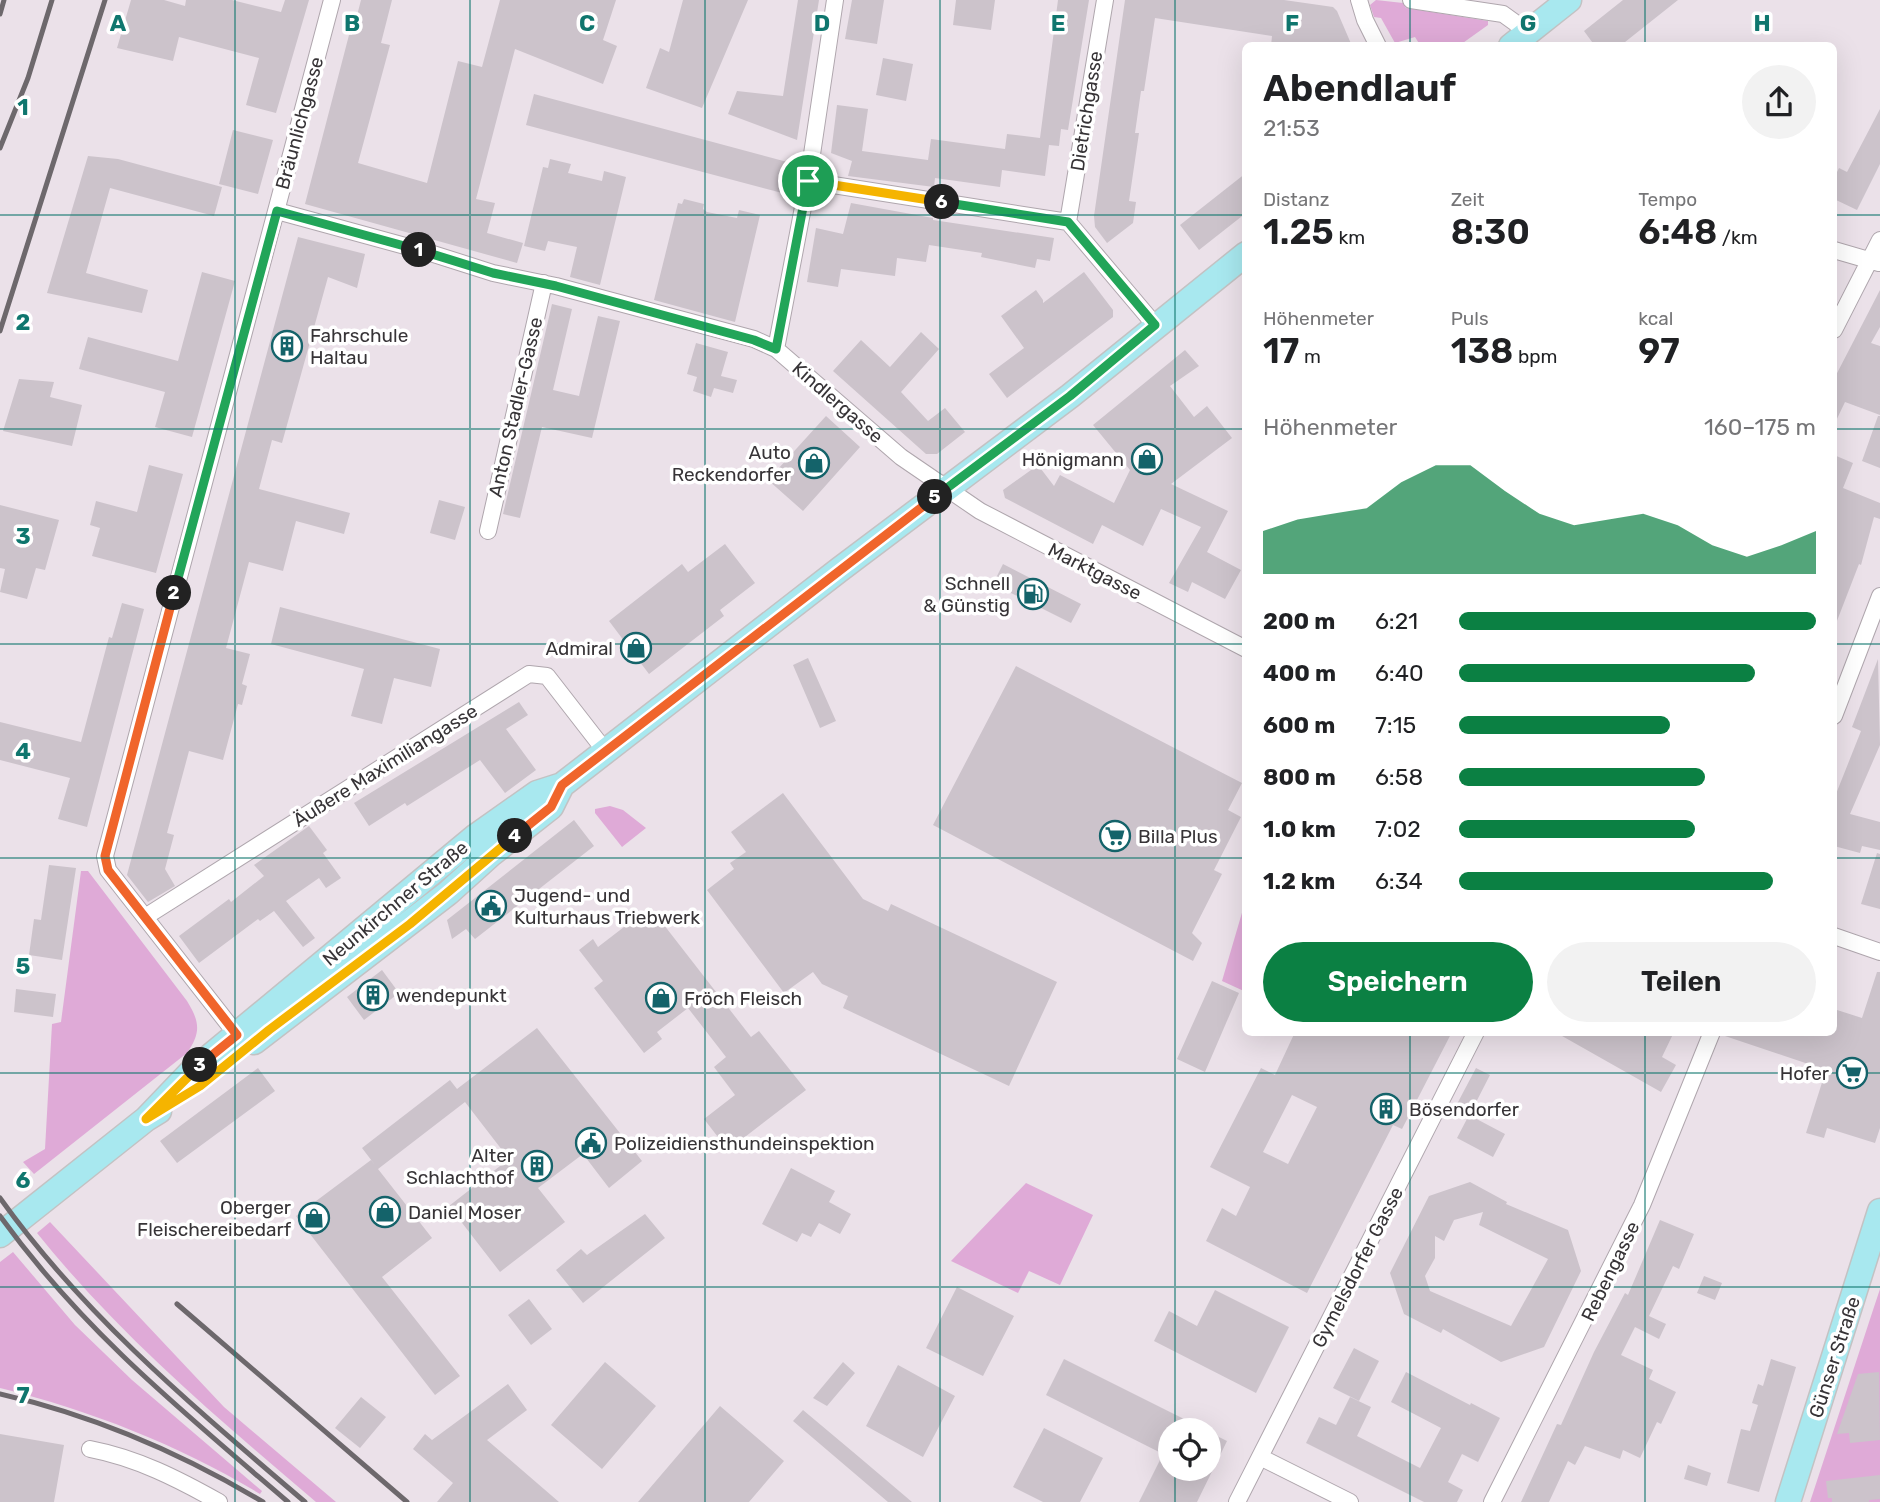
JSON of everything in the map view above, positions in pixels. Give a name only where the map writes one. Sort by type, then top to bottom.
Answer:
[{"type":"main road","points":[[1520,39],[1569,0]]},
{"type":"main road","name":"Neunkirchner Straße","points":[[146,1119],[190,1073],[476,836],[537,793],[562,785],[606,752],[838,570],[1070,396],[1242,257]]},
{"type":"main road","name":"Neunkirchner Straße","points":[[0,1235],[146,1119],[200,1086],[448,893],[490,855],[551,807],[562,785]]},
{"type":"main road","name":"Günser Straße","points":[[1788,1502],[1880,1211]]},
{"type":"street","name":"Bräunlichgasse","points":[[145,917],[108,870],[105,856],[331,0]]},
{"type":"street","points":[[776,349],[808,181],[835,0]]},
{"type":"street","name":"Dietrichgasse","points":[[1068,222],[1105,0]]},
{"type":"street","points":[[1359,0],[1376,42]]},
{"type":"street","points":[[1411,0],[1503,14],[1520,39]]},
{"type":"street","points":[[808,181],[1068,222],[1155,325]]},
{"type":"street","name":"Kindlergasse","points":[[277,211],[493,273],[544,283],[754,340],[776,349],[901,457],[946,489]]},
{"type":"street","points":[[1837,325],[1875,262],[1880,240]]},
{"type":"street","points":[[1837,251],[1875,262]]},
{"type":"street","name":"Anton Stadler-Gasse","points":[[488,531],[544,283]]},
{"type":"street","name":"Marktgasse","points":[[946,489],[1006,526],[1242,647]]},
{"type":"street","points":[[1837,708],[1880,596]]},
{"type":"street","name":"Äußere Maximiliangasse","points":[[145,917],[529,674],[547,676],[606,752]]},
{"type":"street","points":[[145,917],[237,1035]]},
{"type":"street","points":[[1837,937],[1880,952]]},
{"type":"street","name":"Gymelsdorfer Gasse","points":[[1237,1502],[1474,1036]]},
{"type":"street","name":"Rebengasse","points":[[1492,1502],[1620,1251],[1710,1036]]},
{"type":"street","points":[[90,1449],[118,1455],[153,1468],[219,1502]]},
{"type":"street","points":[[1260,1457],[1350,1502]]},
{"type":"shaded area","points":[[1376,0],[1403,3],[1406,8],[1488,21],[1488,25],[1464,42],[1418,42],[1415,37],[1394,42],[1381,18],[1374,17],[1370,5]]},
{"type":"shaded area","points":[[610,806],[623,810],[646,828],[622,847],[595,813],[595,809]]},
{"type":"shaded area","points":[[81,871],[88,871],[187,1001],[196,1021],[197,1033],[187,1053],[34,1174],[23,1162],[45,1149],[52,1024],[61,1022]]},
{"type":"shaded area","points":[[1242,913],[1242,990],[1222,981]]},
{"type":"shaded area","points":[[1026,1183],[1093,1215],[1060,1285],[1029,1271],[1018,1293],[951,1261]]},
{"type":"shaded area","points":[[50,1222],[224,1407],[336,1502],[316,1502],[206,1407],[135,1340],[68,1270],[37,1233]]},
{"type":"shaded area","points":[[13,1252],[75,1325],[132,1380],[262,1491],[260,1494],[198,1460],[134,1431],[68,1407],[0,1388],[0,1262]]},
{"type":"shaded area","points":[[1880,1289],[1880,1502],[1810,1502],[1874,1307]]},
{"type":"building","points":[[131,0],[164,0],[185,6],[186,0],[232,0],[281,12],[285,0],[309,0],[276,113],[246,105],[259,58],[179,37],[173,61],[117,48]]},
{"type":"building","points":[[361,0],[392,0],[381,43],[390,45],[358,163],[427,183],[458,61],[482,67],[500,0],[616,0],[603,40],[617,46],[603,84],[515,49],[476,199],[495,203],[487,233],[523,243],[517,263],[305,204],[349,35],[352,35]]},
{"type":"building","points":[[683,0],[748,0],[702,108],[646,88],[660,48],[669,52]]},
{"type":"building","points":[[798,0],[819,0],[797,140],[728,114],[737,91],[783,96]]},
{"type":"building","points":[[852,0],[884,0],[877,44],[845,39]]},
{"type":"building","points":[[956,0],[995,0],[991,30],[953,25]]},
{"type":"building","points":[[1058,0],[1089,0],[1068,130],[1061,129],[1059,146],[1049,145],[1045,176],[1002,170],[1000,187],[935,178],[934,187],[848,176],[852,161],[831,153],[837,105],[868,109],[862,151],[928,160],[931,139],[1005,149],[1007,134],[1040,138]]},
{"type":"building","points":[[1125,0],[1284,0],[1333,7],[1337,11],[1350,42],[1271,42],[1272,36],[1155,18],[1135,133],[1139,133],[1129,201],[1136,202],[1133,223],[1107,243],[1095,227],[1094,216]]},
{"type":"building","points":[[1623,0],[1678,0],[1625,42],[1592,42],[1584,31]]},
{"type":"building","points":[[883,58],[913,64],[906,101],[876,95]]},
{"type":"building","points":[[534,94],[791,163],[786,194],[526,125]]},
{"type":"building","points":[[1880,109],[1880,164],[1857,210],[1837,200],[1837,172],[1839,168],[1847,172]]},
{"type":"building","points":[[233,130],[273,140],[258,194],[219,184]]},
{"type":"building","points":[[88,156],[118,159],[222,187],[214,216],[110,188],[86,273],[148,290],[142,313],[47,293]]},
{"type":"building","points":[[550,159],[571,164],[568,173],[602,181],[604,171],[626,177],[600,285],[570,277],[577,247],[548,241],[545,251],[524,246],[543,167],[548,168]]},
{"type":"building","points":[[1242,176],[1242,216],[1199,250],[1180,225]]},
{"type":"building","points":[[684,199],[704,204],[703,209],[707,212],[737,218],[739,210],[760,215],[735,322],[654,300],[678,203],[682,204]]},
{"type":"building","points":[[851,203],[933,220],[1054,238],[1050,261],[1037,259],[1035,268],[981,257],[982,253],[929,245],[926,262],[897,258],[895,276],[841,269],[838,287],[807,282],[816,228],[843,234]]},
{"type":"building","points":[[298,237],[365,254],[357,288],[328,277],[282,443],[272,440],[259,489],[350,513],[344,534],[296,521],[283,571],[249,562],[226,648],[250,654],[242,684],[247,686],[242,705],[238,704],[223,760],[189,751],[167,833],[174,835],[165,869],[175,886],[148,902],[127,875]]},
{"type":"building","points":[[202,272],[235,281],[192,437],[155,427],[165,392],[79,369],[88,337],[178,361]]},
{"type":"building","points":[[1084,272],[1113,310],[1113,317],[1007,398],[989,374],[1024,348],[1001,316],[1036,290],[1043,303]]},
{"type":"building","points":[[1880,290],[1880,327],[1871,343],[1880,346],[1880,415],[1845,402],[1837,419],[1837,373]]},
{"type":"building","points":[[552,304],[572,309],[553,390],[579,396],[598,316],[620,321],[592,438],[542,427],[520,518],[503,514]]},
{"type":"building","points":[[921,332],[939,349],[901,392],[928,421],[945,408],[965,432],[937,454],[926,454],[833,371],[861,340],[890,367]]},
{"type":"building","points":[[696,343],[728,352],[721,376],[737,380],[733,393],[714,388],[711,397],[693,391],[697,377],[687,374]]},
{"type":"building","points":[[1185,350],[1199,366],[1170,386],[1194,417],[1207,406],[1232,438],[1171,484],[1228,511],[1207,552],[1241,570],[1225,599],[1192,582],[1188,592],[1169,583],[1201,527],[1161,509],[1143,546],[1102,525],[1093,544],[1005,498],[1003,490],[1038,465],[1054,486],[1060,475],[1114,503],[1130,470],[1093,425]]},
{"type":"building","points":[[19,379],[54,382],[50,397],[82,405],[72,446],[3,431]]},
{"type":"building","name":"Auto Reckendorfer","points":[[826,416],[860,447],[803,511],[768,480]]},
{"type":"building","points":[[1880,416],[1880,468],[1862,461]]},
{"type":"building","points":[[1837,456],[1853,463],[1843,488],[1880,503],[1880,519],[1874,517],[1861,565],[1859,564],[1837,621]]},
{"type":"building","points":[[149,465],[183,474],[156,573],[92,556],[100,528],[90,525],[96,501],[137,512]]},
{"type":"building","points":[[439,500],[465,507],[455,540],[430,533]]},
{"type":"building","points":[[0,505],[59,520],[45,570],[36,568],[27,599],[0,592],[5,569],[0,568]]},
{"type":"building","points":[[725,544],[755,583],[720,610],[724,616],[649,674],[609,621],[682,564],[688,572]]},
{"type":"building","points":[[1003,564],[1081,604],[1071,623],[993,584]]},
{"type":"building","points":[[122,603],[144,609],[87,827],[58,819],[70,778],[0,760],[0,722],[81,742],[109,637],[112,638]]},
{"type":"building","points":[[280,607],[440,649],[431,687],[394,678],[382,724],[351,716],[364,669],[271,644]]},
{"type":"building","points":[[808,658],[836,721],[820,728],[793,665]]},
{"type":"building","points":[[1878,659],[1880,745],[1850,814],[1880,822],[1880,850],[1862,846],[1860,853],[1837,847],[1837,791],[1861,731],[1852,727]]},
{"type":"building","name":"Billa Plus","points":[[1016,666],[1242,783],[1228,810],[1241,817],[1214,870],[1222,874],[1192,933],[1202,943],[1193,961],[933,825]]},
{"type":"building","points":[[519,702],[528,715],[506,729],[536,770],[505,793],[480,760],[407,806],[405,803],[369,826],[354,803]]},
{"type":"building","points":[[783,793],[863,899],[888,911],[891,904],[1057,982],[1009,1086],[843,1008],[848,996],[822,984],[813,972],[784,993],[707,890],[734,869],[730,863],[746,852],[731,832]]},
{"type":"building","points":[[574,820],[594,846],[475,939],[466,929],[452,939],[447,920]]},
{"type":"building","points":[[309,826],[327,850],[323,853],[341,878],[326,888],[319,878],[286,901],[315,938],[303,947],[274,911],[260,921],[258,919],[199,963],[179,936],[229,899],[231,902],[264,876],[254,865]]},
{"type":"building","points":[[1877,853],[1880,854],[1880,909],[1861,904]]},
{"type":"building","points":[[49,865],[76,868],[62,960],[29,955],[34,919],[41,920]]},
{"type":"building","name":"Fröch Fleisch","points":[[650,907],[751,1037],[759,1031],[806,1090],[728,1150],[704,1119],[735,1095],[714,1067],[726,1057],[688,1008],[657,1032],[662,1039],[644,1053],[594,988],[603,981],[579,950],[593,939],[598,947]]},
{"type":"building","name":"wendepunkt","points":[[382,970],[399,993],[364,1020],[347,997]]},
{"type":"building","name":"Hofer","points":[[1877,972],[1880,972],[1880,1128],[1875,1143],[1827,1128],[1824,1138],[1806,1133],[1826,1070],[1725,1036],[1837,1036],[1837,1010],[1862,1018]]},
{"type":"building","points":[[1212,981],[1239,993],[1205,1072],[1177,1059]]},
{"type":"building","points":[[16,989],[56,994],[53,1017],[14,1012]]},
{"type":"building","points":[[537,1028],[642,1161],[609,1188],[583,1154],[538,1188],[565,1222],[500,1272],[449,1206],[509,1159],[465,1102],[378,1169],[432,1238],[382,1277],[460,1376],[435,1395],[296,1216],[371,1160],[375,1165],[362,1148],[450,1080],[457,1089]]},
{"type":"building","points":[[1293,1036],[1450,1036],[1402,1129],[1393,1125],[1307,1293],[1206,1241],[1222,1208],[1236,1216],[1250,1187],[1210,1167],[1261,1068],[1275,1075]],"holes":[[[1292,1095],[1317,1107],[1288,1164],[1263,1152]]]},
{"type":"building","points":[[1562,1036],[1672,1036],[1662,1057],[1676,1065],[1661,1092]]},
{"type":"building","points":[[258,1068],[275,1091],[177,1163],[160,1141]]},
{"type":"building","points":[[1476,1068],[1490,1075],[1471,1112],[1457,1104]]},
{"type":"building","points":[[1469,1115],[1505,1134],[1493,1157],[1457,1138]]},
{"type":"building","points":[[791,1168],[835,1191],[829,1202],[851,1214],[840,1234],[819,1223],[811,1237],[802,1233],[797,1242],[762,1224]]},
{"type":"building","points":[[1470,1182],[1507,1202],[1506,1204],[1568,1230],[1581,1271],[1544,1347],[1501,1362],[1443,1329],[1441,1333],[1404,1314],[1390,1273],[1429,1196]],"holes":[[[1483,1212],[1479,1225],[1548,1259],[1511,1326],[1430,1291],[1425,1276],[1435,1258],[1435,1236],[1444,1241],[1454,1220]]]},
{"type":"building","points":[[645,1214],[665,1238],[583,1303],[556,1270],[581,1249],[587,1255]]},
{"type":"building","points":[[1660,1220],[1694,1234],[1679,1269],[1673,1266],[1649,1316],[1666,1324],[1659,1339],[1635,1327],[1621,1355],[1653,1370],[1649,1379],[1676,1392],[1661,1424],[1657,1422],[1640,1458],[1623,1450],[1620,1459],[1585,1446],[1575,1465],[1568,1461],[1549,1502],[1521,1502],[1557,1424],[1561,1425],[1594,1352],[1625,1293],[1628,1295]]},
{"type":"building","points":[[1704,1276],[1722,1283],[1715,1300],[1697,1293]]},
{"type":"building","points":[[957,1287],[1014,1316],[983,1376],[926,1348]]},
{"type":"building","points":[[1215,1290],[1289,1327],[1256,1393],[1154,1341],[1169,1311],[1197,1326]]},
{"type":"building","points":[[529,1299],[552,1329],[531,1345],[508,1315]]},
{"type":"building","points":[[1354,1348],[1379,1361],[1359,1401],[1333,1388]]},
{"type":"building","points":[[1064,1359],[1182,1418],[1158,1418],[1158,1451],[1046,1395]]},
{"type":"building","points":[[1771,1359],[1796,1367],[1759,1492],[1727,1483],[1741,1429],[1750,1431],[1758,1405],[1752,1403],[1758,1384],[1763,1386]]},
{"type":"building","points":[[605,1362],[656,1406],[602,1469],[551,1425]]},
{"type":"building","points":[[843,1362],[855,1373],[827,1406],[813,1398]]},
{"type":"building","points":[[898,1365],[955,1396],[923,1457],[866,1426]]},
{"type":"building","points":[[1406,1372],[1500,1418],[1478,1462],[1462,1454],[1448,1482],[1463,1490],[1457,1502],[1424,1502],[1306,1443],[1319,1417],[1336,1425],[1350,1397],[1371,1407],[1357,1436],[1420,1468],[1441,1428],[1391,1402]]},
{"type":"building","points":[[1879,1372],[1880,1440],[1850,1443],[1849,1433],[1837,1434],[1858,1374]]},
{"type":"building","points":[[508,1384],[527,1410],[487,1440],[559,1502],[437,1502],[453,1483],[413,1449],[425,1434],[432,1440]]},
{"type":"building","points":[[361,1397],[386,1417],[360,1448],[335,1428]]},
{"type":"building","points":[[720,1406],[784,1461],[749,1502],[638,1502]]},
{"type":"building","points":[[803,1410],[912,1502],[888,1502],[793,1421]]},
{"type":"building","points":[[1044,1428],[1103,1458],[1080,1502],[1043,1502],[1013,1487]]},
{"type":"building","points":[[0,1434],[64,1445],[54,1502],[0,1502]]},
{"type":"building","points":[[1221,1438],[1227,1441],[1221,1453]]},
{"type":"building","points":[[1158,1464],[1158,1481],[1207,1481],[1197,1502],[1139,1502]]},
{"type":"building","points":[[1688,1465],[1711,1473],[1707,1486],[1684,1479]]},
{"type":"building","points":[[1880,1475],[1880,1499],[1869,1502],[1832,1502],[1832,1498],[1828,1498],[1826,1481]]},
{"type":"railway","points":[[0,14],[4,0]]},
{"type":"railway","points":[[0,148],[28,78],[52,0]]},
{"type":"railway","points":[[0,331],[105,0]]},
{"type":"railway","points":[[0,1198],[33,1241],[104,1321],[182,1396],[305,1502]]},
{"type":"railway","points":[[0,1216],[65,1296],[135,1368],[288,1502]]},
{"type":"railway","points":[[177,1304],[407,1502]]},
{"type":"railway","points":[[0,1394],[102,1424],[200,1467],[263,1502]]},
{"type":"place","name":"Fahrschule Haltau","points":[[287,346]]},
{"type":"place","name":"Hönigmann","points":[[1147,459]]},
{"type":"place","name":"Auto Reckendorfer","points":[[814,463]]},
{"type":"place","name":"Schnell & Günstig","points":[[1033,594]]},
{"type":"place","name":"Admiral","points":[[636,648]]},
{"type":"place","name":"Billa Plus","points":[[1115,836]]},
{"type":"place","name":"Jugend- und Kulturhaus Triebwerk","points":[[491,906]]},
{"type":"place","name":"wendepunkt","points":[[373,995]]},
{"type":"place","name":"Fröch Fleisch","points":[[661,998]]},
{"type":"place","name":"Hofer","points":[[1852,1073]]},
{"type":"place","name":"Bösendorfer","points":[[1386,1109]]},
{"type":"place","name":"Polizeidiensthundeinspektion","points":[[591,1143]]},
{"type":"place","name":"Alter Schlachthof","points":[[537,1166]]},
{"type":"place","name":"Daniel Moser","points":[[385,1212]]},
{"type":"place","name":"Oberger Fleischereibedarf","points":[[314,1218]]},
{"type":"route","points":[[808,181],[1068,222],[1155,325],[1070,396],[838,570],[562,785],[551,807],[410,924],[269,1030],[200,1086],[146,1119],[190,1073],[237,1035],[108,870],[105,856],[277,211],[427,252],[469,267],[556,286],[754,340],[776,349],[808,181]]}]
